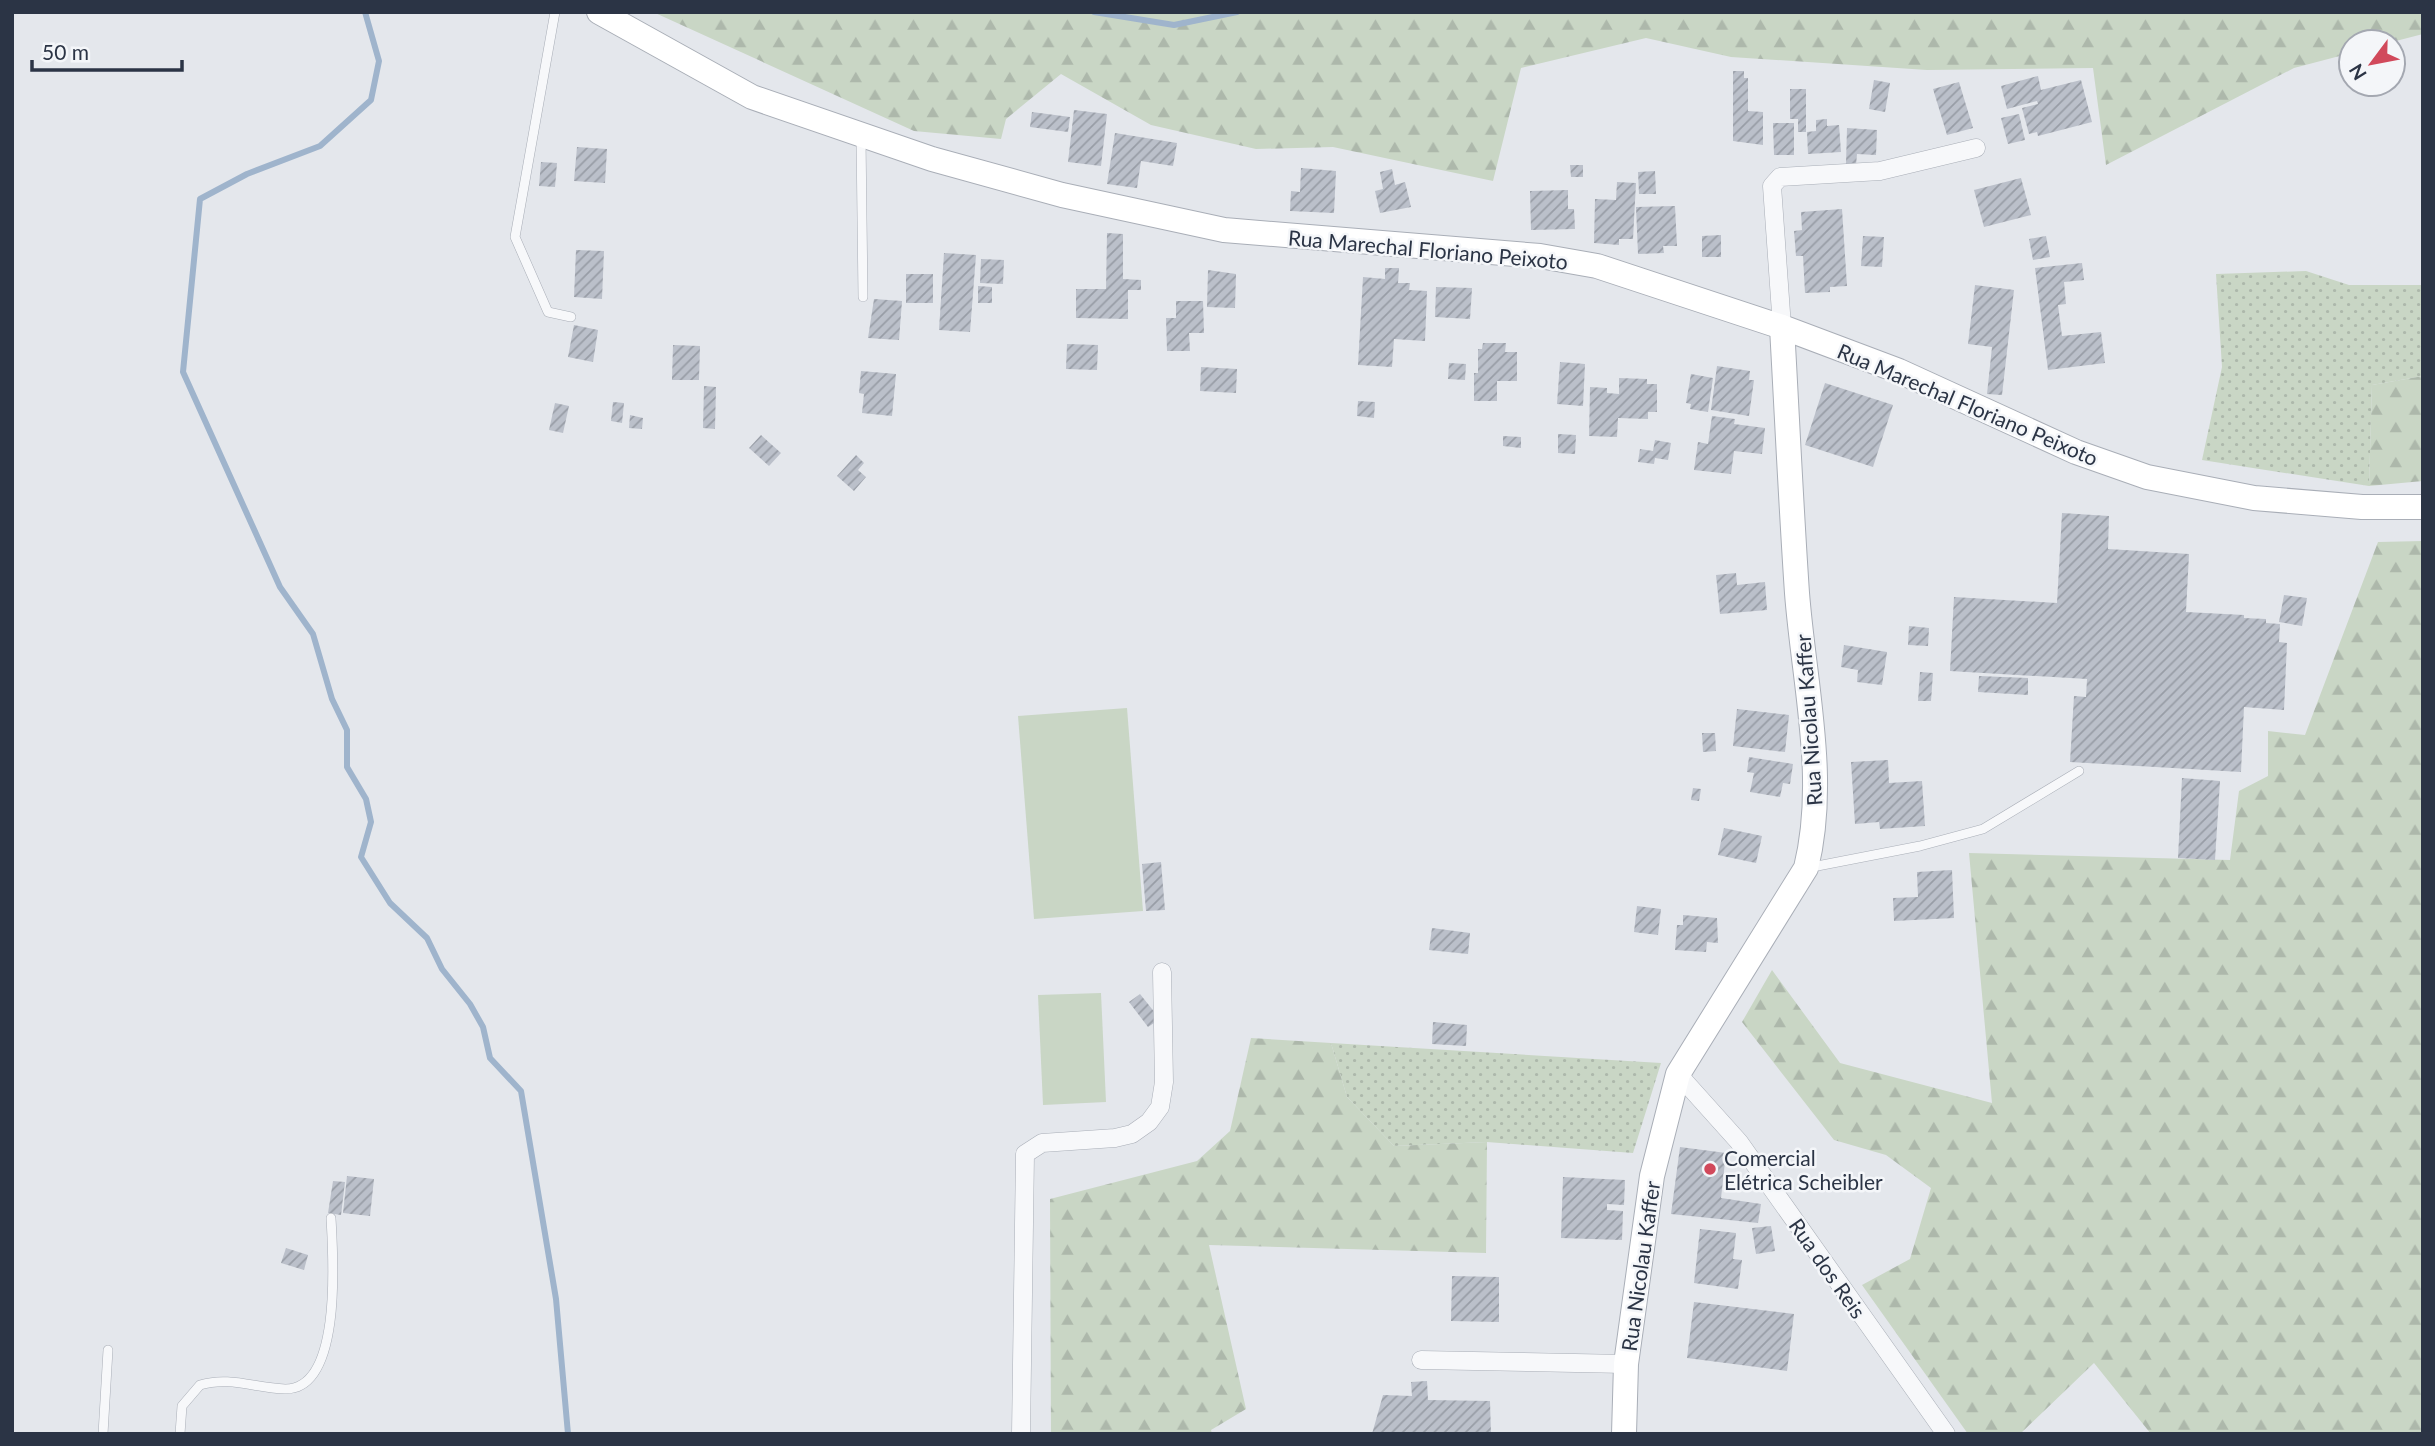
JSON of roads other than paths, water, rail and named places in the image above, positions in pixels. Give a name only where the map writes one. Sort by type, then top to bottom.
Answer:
[{"type":"main road","name":"Rua Marechal Floriano Peixoto","points":[[599,12],[752,97],[861,136],[1062,195],[1224,230],[1540,256],[1597,266],[1782,327],[1899,371],[2076,452],[2147,477],[2254,498],[2362,507],[2423,507]]},
{"type":"main road","name":"Rua Nicolau Kaffer","points":[[1625,1434],[1626,1364],[1652,1176],[1678,1074],[1806,868],[1813,838],[1817,797],[1797,594],[1782,327]]},
{"type":"street","name":"Rua Nicolau Kaffer","points":[[1782,327],[1772,186],[1780,177],[1880,171],[1976,148]]},
{"type":"street","points":[[1021,1434],[1025,1154],[1042,1143],[1115,1138],[1132,1134],[1149,1122],[1160,1107],[1164,1083],[1162,972]]},
{"type":"street","name":"Rua dos Reis","points":[[1678,1074],[1740,1142],[1946,1434]]},
{"type":"street","points":[[1421,1360],[1626,1364]]},
{"type":"lane","points":[[555,12],[515,237],[548,312],[571,317]]},
{"type":"lane","points":[[861,136],[863,297]]},
{"type":"lane","points":[[1806,868],[1920,846],[1983,829],[2079,771]]},
{"type":"lane","points":[[180,1434],[183,1406],[200,1385],[234,1381],[287,1390],[307,1382],[320,1365],[334,1286],[331,1218]]},
{"type":"lane","points":[[103,1434],[108,1350]]},
{"type":"waterway","points":[[365,12],[379,61],[371,100],[320,146],[247,174],[200,199],[183,372],[280,587],[313,634],[332,699],[347,730],[347,767],[366,799],[371,822],[361,857],[390,903],[427,938],[442,969],[470,1004],[483,1027],[490,1058],[521,1091],[556,1299],[568,1434]]},
{"type":"waterway","points":[[1094,12],[1174,25],[1237,12]]},
{"type":"place","name":"Comercial Elétrica Scheibler","points":[[1710,1169]]}]
